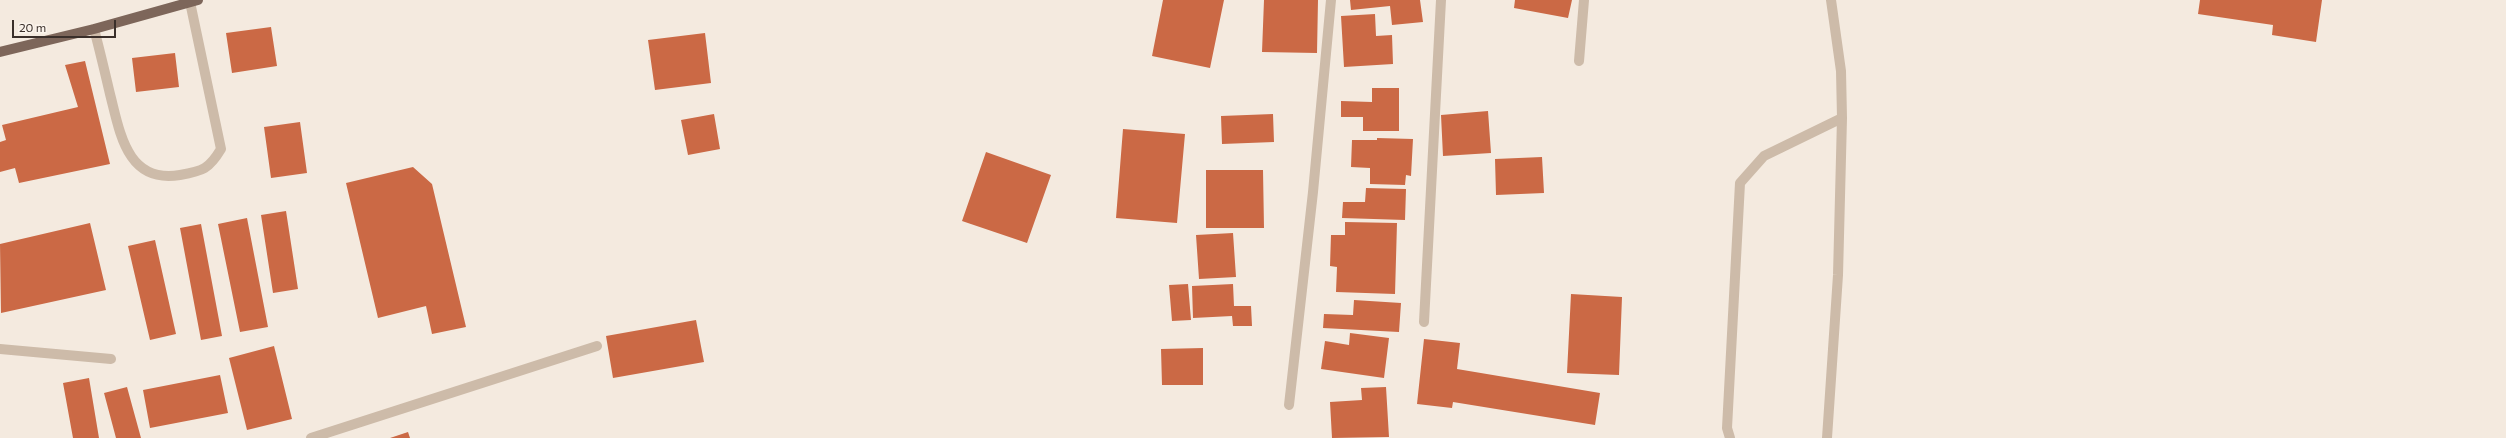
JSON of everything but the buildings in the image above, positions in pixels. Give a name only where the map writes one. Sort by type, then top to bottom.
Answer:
[{"type":"main road","points":[[0,52],[94,29],[194,1]]},
{"type":"street","points":[[1289,405],[1313,192],[1331,0]]},
{"type":"street","points":[[1424,322],[1441,0]]},
{"type":"street","points":[[1579,61],[1584,0]]},
{"type":"street","points":[[1827,438],[1838,275],[1842,118],[1841,71],[1831,0]]},
{"type":"street","points":[[94,29],[122,141],[133,159],[145,170],[161,175],[173,176],[194,172],[212,164],[221,149],[194,1]]},
{"type":"street","points":[[1730,438],[1727,428],[1740,183],[1764,156],[1842,118]]},
{"type":"street","points":[[311,438],[597,346]]},
{"type":"street","points":[[0,349],[111,359]]}]
